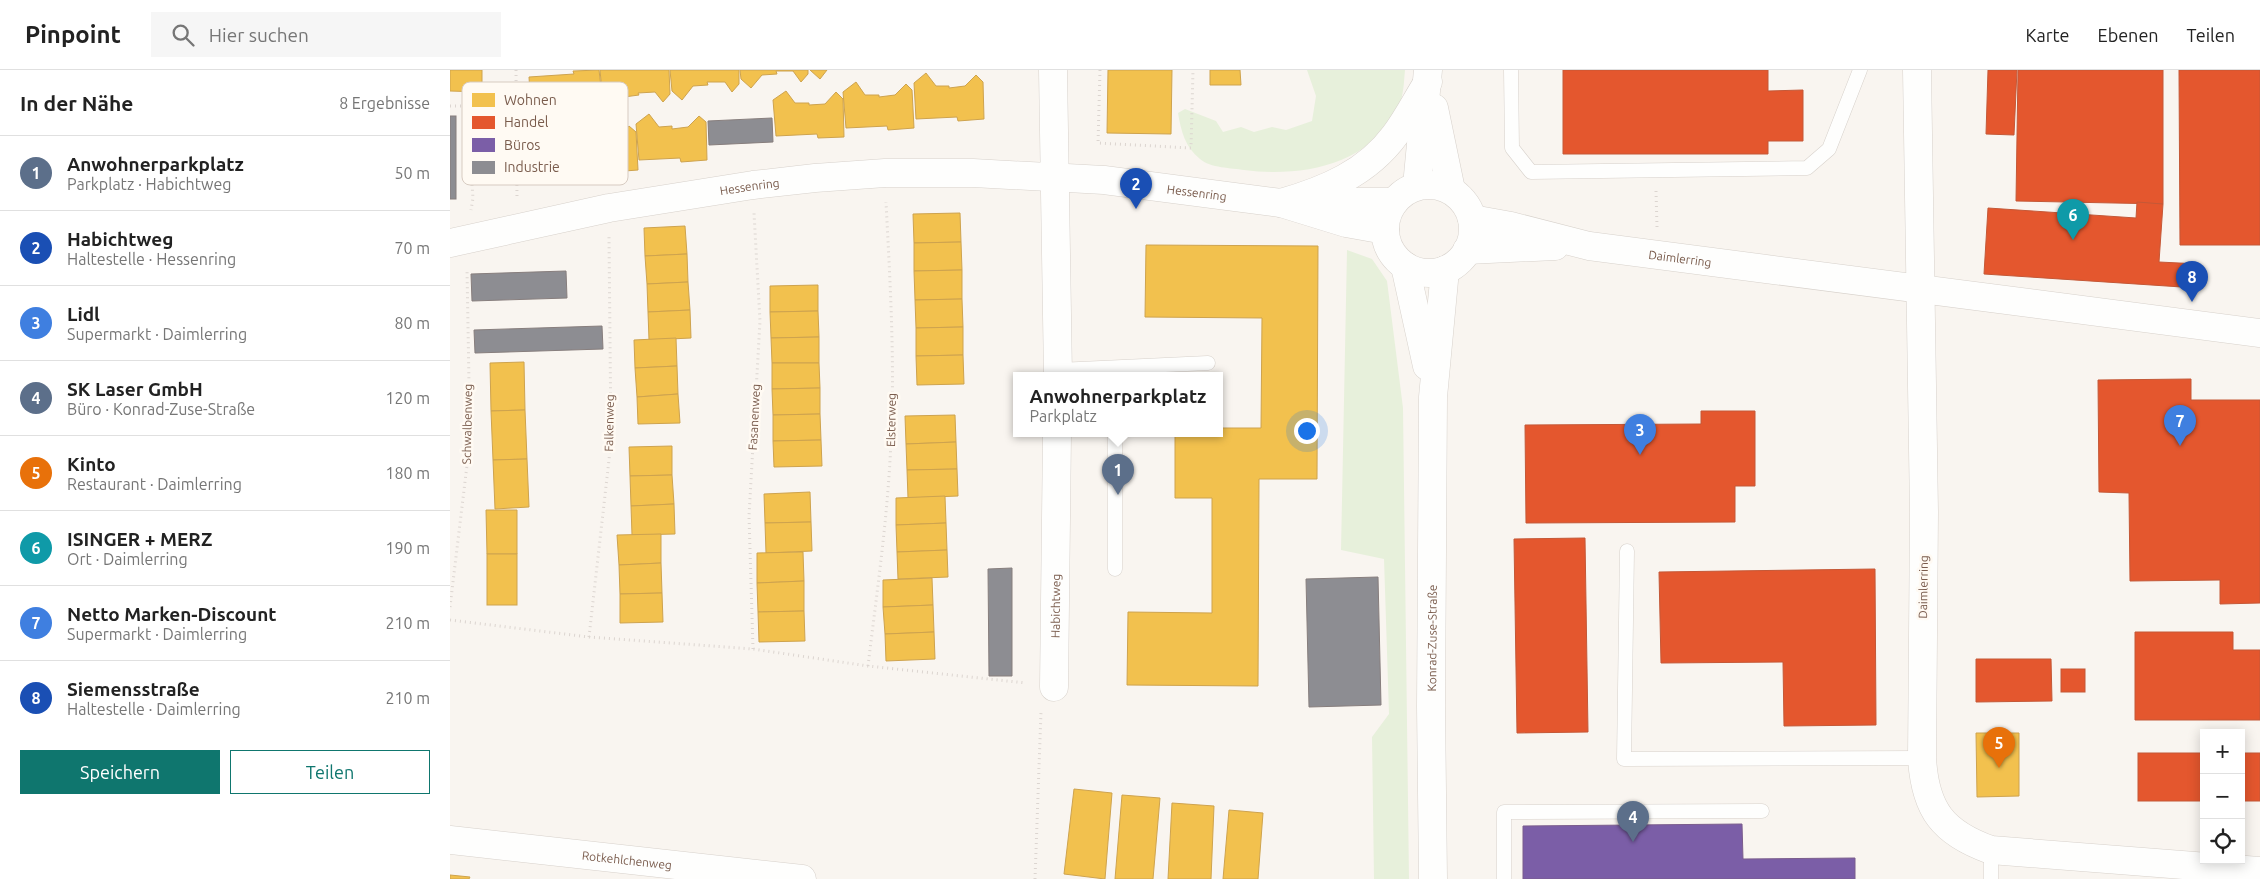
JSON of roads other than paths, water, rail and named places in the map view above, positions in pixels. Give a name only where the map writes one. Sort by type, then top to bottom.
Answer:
[{"type":"street","points":[[1053,70],[1058,372]]},
{"type":"street","points":[[1917,70],[1921,290]]},
{"type":"street","points":[[1417,186],[1428,76]]},
{"type":"street","points":[[1428,76],[1450,190]]},
{"type":"street","points":[[1281,203],[1311,194],[1342,181],[1374,159],[1395,135],[1428,76]]},
{"type":"street","name":"Hessenring","points":[[458,241],[609,208],[753,185],[815,178],[885,174],[972,173],[1113,181],[1281,203],[1394,202]]},
{"type":"street","points":[[1385,230],[1389,210],[1394,202],[1400,195],[1417,186],[1440,186],[1450,190],[1468,208],[1472,219],[1471,240],[1467,250],[1454,265],[1445,270],[1425,272],[1405,266]]},
{"type":"street","name":"Hessenring","points":[[1281,203],[1346,223],[1385,230]]},
{"type":"street","name":"Daimlerring","points":[[1472,219],[1511,226],[1589,246],[2260,333]]},
{"type":"street","name":"Konrad-Zuse-Straße","points":[[1385,230],[1391,250],[1405,266],[1433,397]]},
{"type":"street","name":"Daimlerring","points":[[1467,250],[1507,247],[1589,246]]},
{"type":"street","name":"Konrad-Zuse-Straße","points":[[1433,879],[1431,706],[1433,397],[1445,270]]},
{"type":"street","name":"Daimlerring","points":[[1921,290],[1924,512],[1922,758],[1923,784],[1932,807],[1948,827],[1968,842],[1991,850],[2260,870]]},
{"type":"street","name":"Habichtweg","points":[[1048,686],[1057,437]]},
{"type":"street","name":"Rotkehlchenweg","points":[[450,840],[802,879]]},
{"type":"lane","points":[[1511,70],[1512,148],[1531,172],[1807,168],[1829,149],[1860,70]]},
{"type":"lane","points":[[1115,372],[1208,363]]},
{"type":"lane","points":[[1115,437],[1115,569]]},
{"type":"lane","points":[[1627,551],[1624,758],[1922,758]]},
{"type":"lane","points":[[1504,879],[1504,812],[1762,811]]},
{"type":"lane","points":[[1991,850],[1991,879]]},
{"type":"place","name":"Habichtweg","points":[[1136,209]]},
{"type":"place","name":"ISINGER + MERZ","points":[[2073,240]]},
{"type":"place","name":"Siemensstraße","points":[[2192,302]]},
{"type":"place","name":"Netto Marken-Discount","points":[[2180,446]]},
{"type":"place","name":"Lidl","points":[[1640,455]]},
{"type":"place","name":"Anwohnerparkplatz","points":[[1118,495]]},
{"type":"place","name":"Kinto","points":[[1999,768]]},
{"type":"place","name":"SK Laser GmbH","points":[[1633,842]]}]
